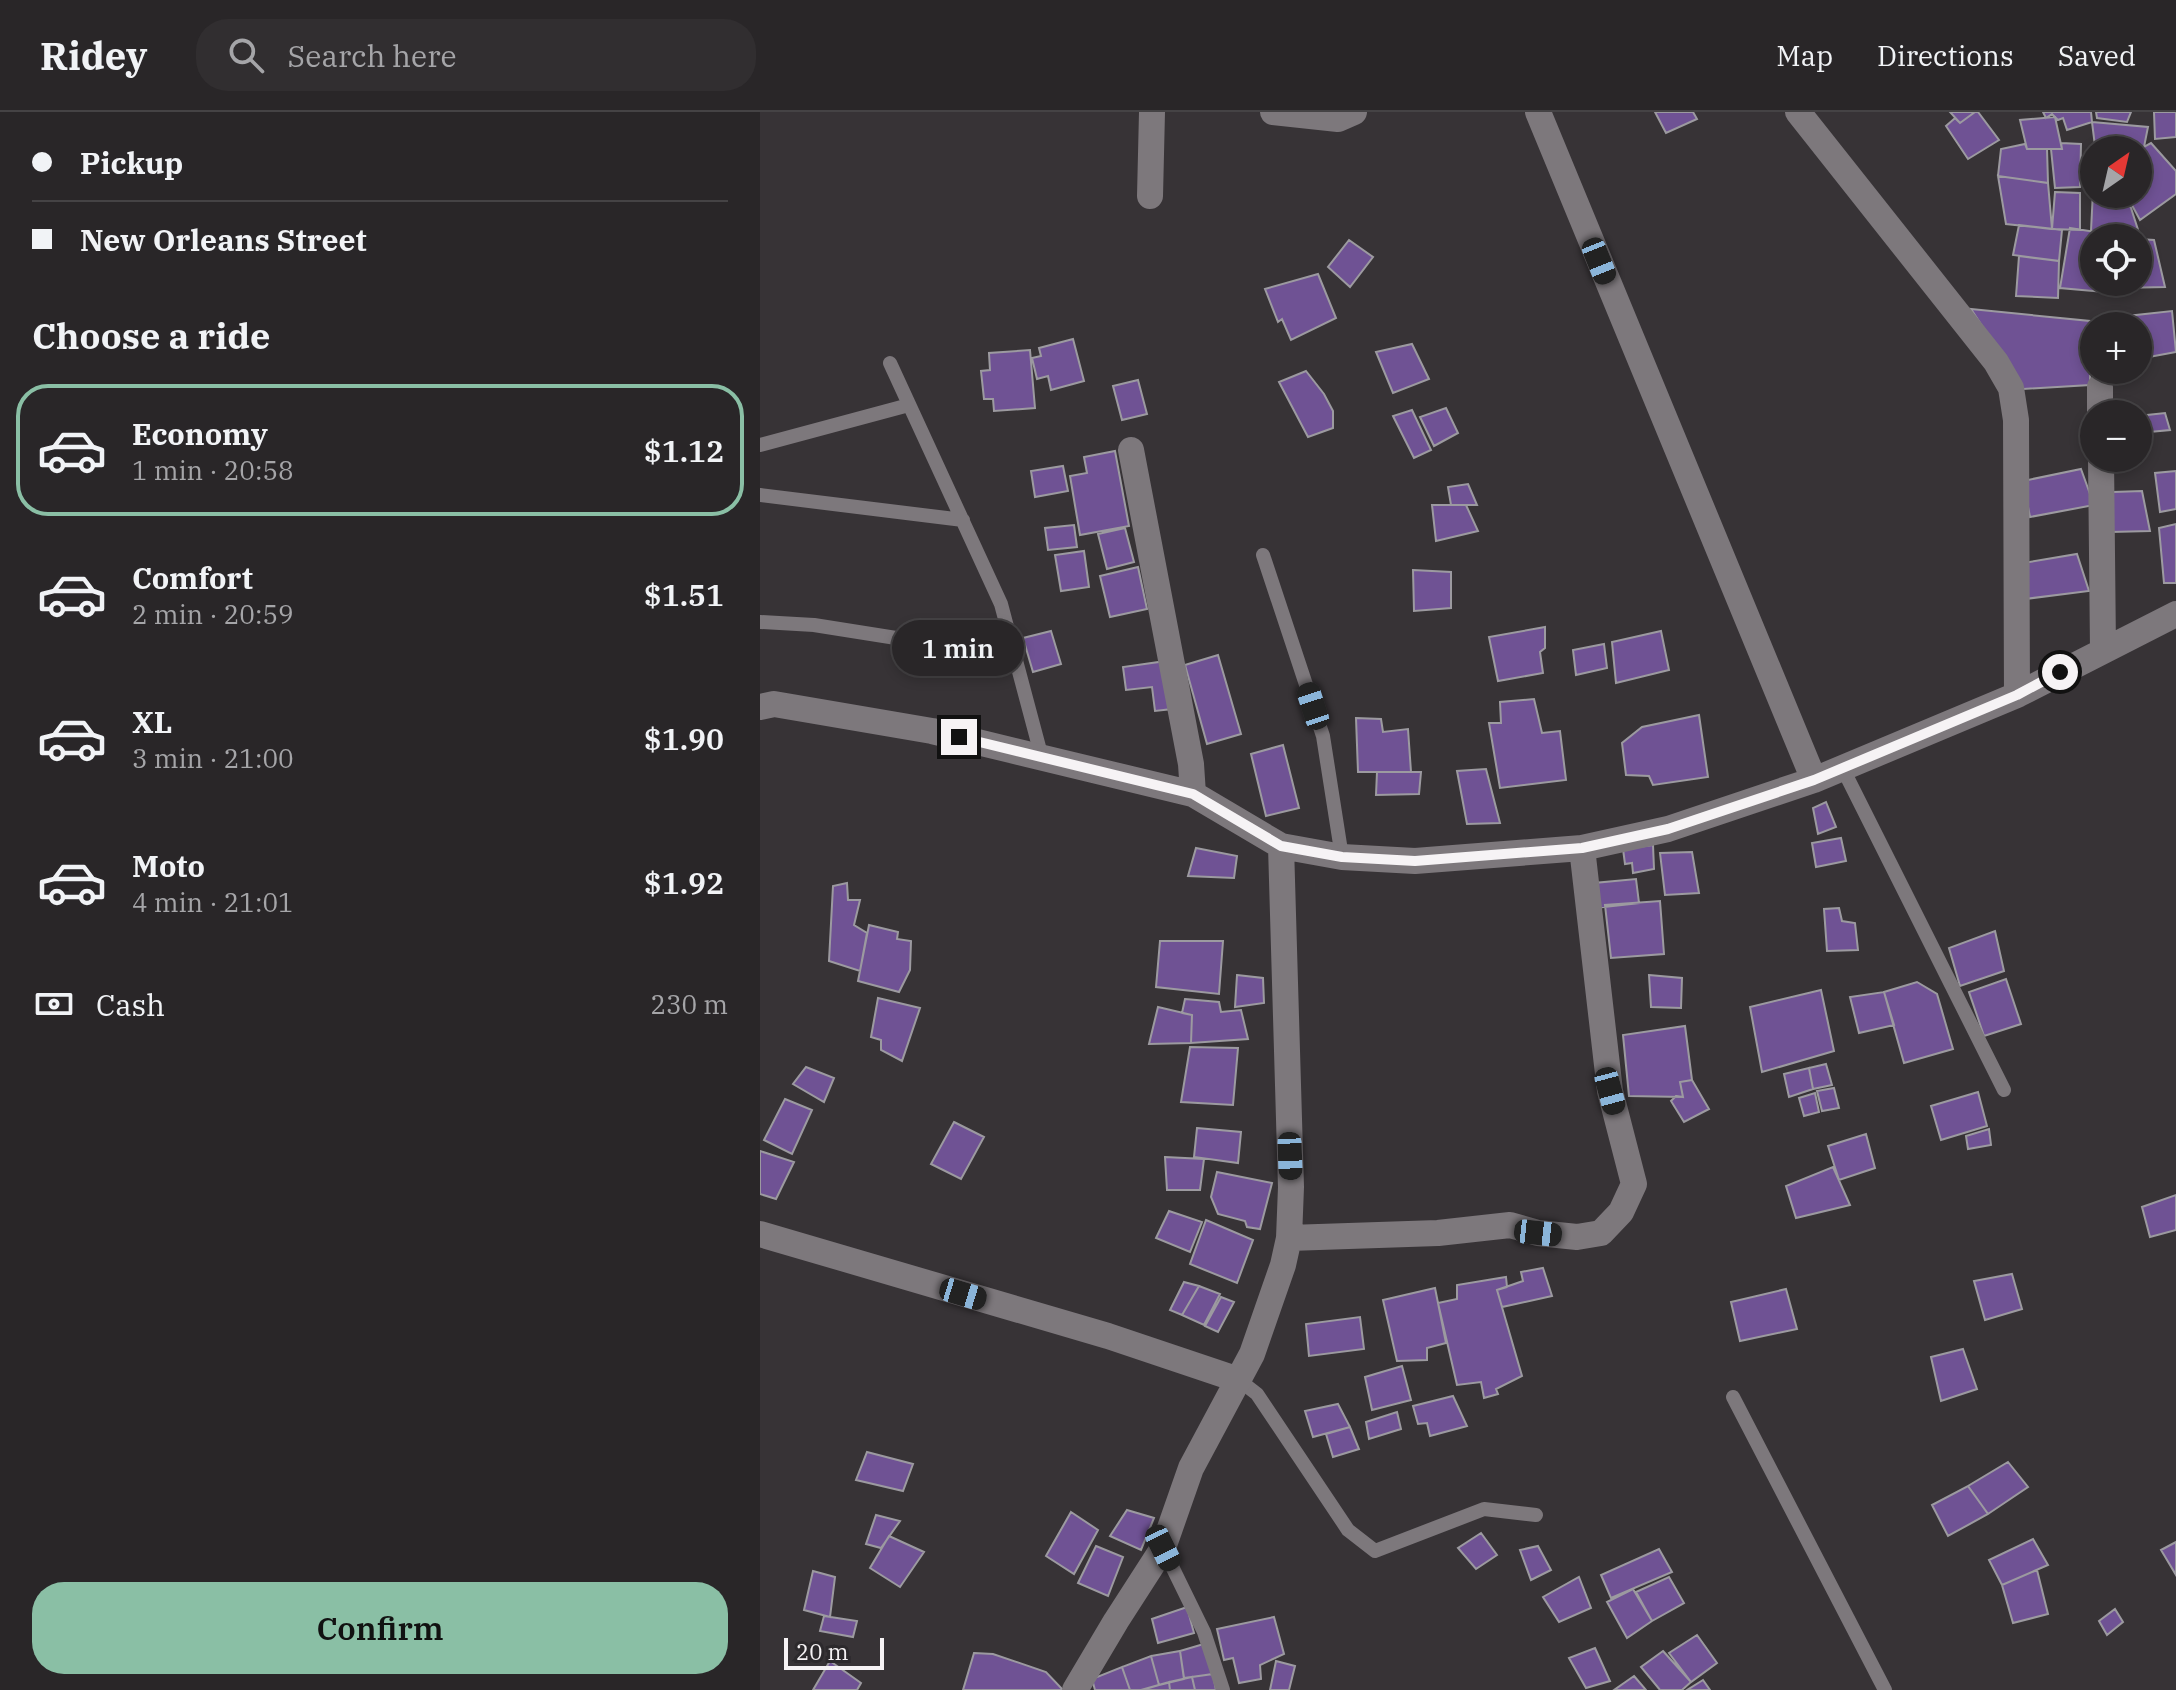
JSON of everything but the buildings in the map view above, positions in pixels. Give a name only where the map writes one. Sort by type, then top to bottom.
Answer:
[{"type":"street","points":[[1150,196],[1152,112]]},
{"type":"street","points":[[1273,112],[1338,119],[1354,112]]},
{"type":"street","points":[[1538,112],[1814,780]]},
{"type":"street","points":[[1798,112],[1996,362],[2011,388],[2016,420],[2017,695]]},
{"type":"street","points":[[2100,387],[2100,400]]},
{"type":"street","points":[[1131,450],[1191,764],[1193,794]]},
{"type":"street","points":[[2101,472],[2103,649]]},
{"type":"street","points":[[760,707],[774,704],[932,731],[1193,794],[1281,846],[1342,857],[1415,861],[1582,848],[1668,829],[1814,780],[2017,695],[2176,614]]},
{"type":"street","points":[[1075,1690],[1163,1548],[1191,1468],[1239,1380],[1266,1318],[1283,1265],[1289,1238],[1291,1187],[1281,846]]},
{"type":"street","points":[[1289,1238],[1425,1234],[1510,1225],[1538,1233],[1577,1237],[1601,1233],[1621,1212],[1634,1184],[1610,1091],[1582,848]]},
{"type":"street","points":[[760,1234],[1108,1336],[1239,1380]]},
{"type":"lane","points":[[890,363],[1001,604],[1042,758]]},
{"type":"lane","points":[[760,445],[909,405]]},
{"type":"lane","points":[[760,495],[963,520]]},
{"type":"lane","points":[[1263,555],[1323,736],[1342,857]]},
{"type":"lane","points":[[760,622],[814,625],[1016,657]]},
{"type":"lane","points":[[1842,767],[2004,1090]]},
{"type":"lane","points":[[1239,1380],[1257,1394],[1348,1530],[1375,1551],[1484,1509],[1536,1515]]},
{"type":"lane","points":[[1733,1397],[1885,1690]]},
{"type":"lane","points":[[1163,1548],[1204,1632],[1223,1690]]},
{"type":"route","points":[[959,737],[1193,794],[1281,846],[1342,857],[1415,861],[1582,848],[1668,829],[1814,780],[2017,695],[2060,672]]}]
